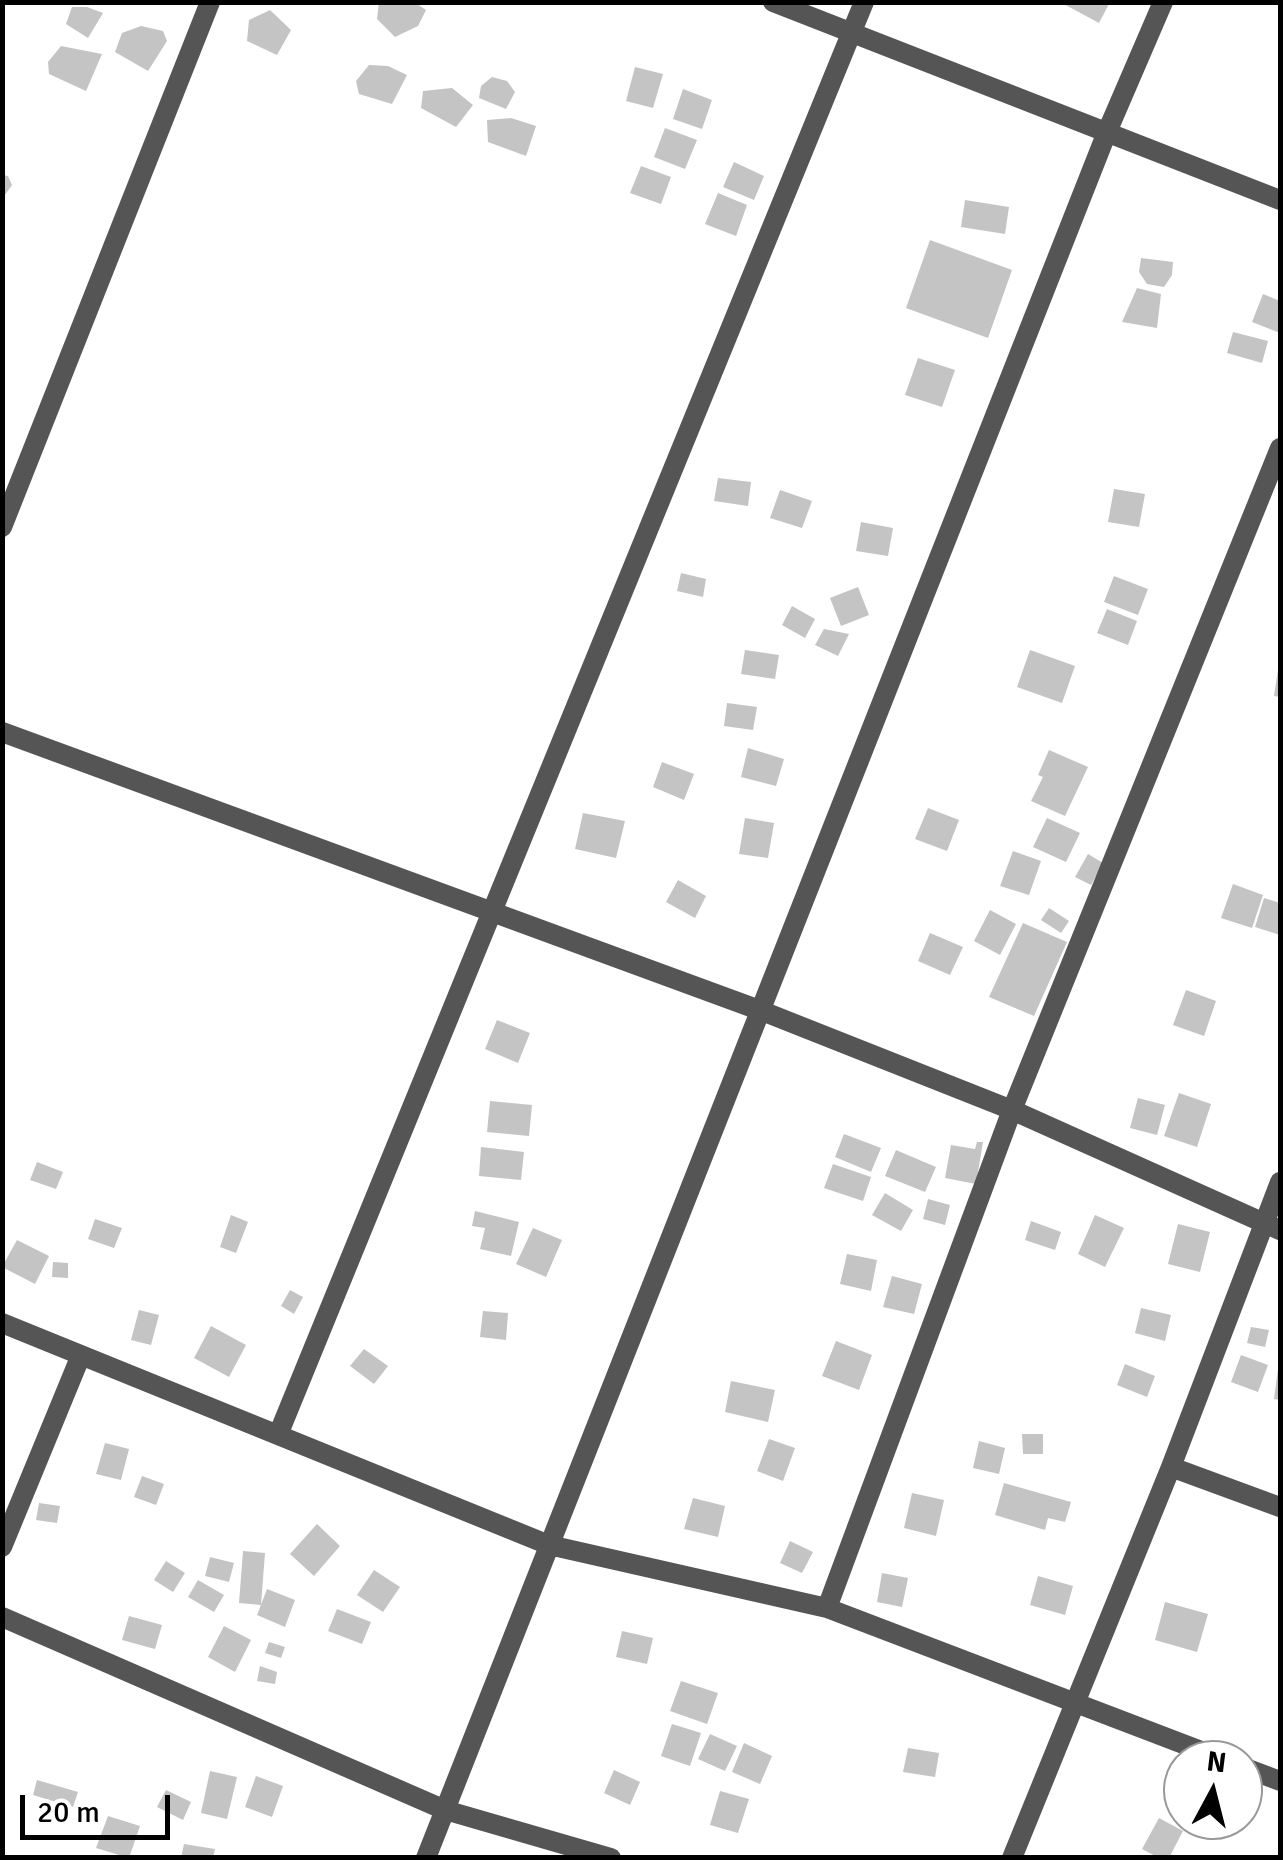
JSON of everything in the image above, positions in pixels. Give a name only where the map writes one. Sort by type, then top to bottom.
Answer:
[{"type":"street","points":[[2,527],[210,2]]},
{"type":"street","points":[[773,2],[1280,200]]},
{"type":"street","points":[[278,1435],[864,2]]},
{"type":"street","points":[[426,1858],[1107,132],[1163,2]]},
{"type":"street","points":[[826,1608],[1012,1110],[1280,448]]},
{"type":"street","points":[[2,732],[762,1011],[1012,1110],[1272,1227]]},
{"type":"street","points":[[1012,1858],[1272,1227],[1280,1182]]},
{"type":"street","points":[[2,1323],[549,1544],[826,1608],[1173,1740]]},
{"type":"street","points":[[2,1547],[81,1355]]},
{"type":"street","points":[[1171,1467],[1280,1507]]},
{"type":"street","points":[[2,1617],[445,1810],[612,1858]]},
{"type":"building","points":[[379,2],[414,2],[426,10],[418,26],[395,37],[377,19]]},
{"type":"building","points":[[1060,2],[1110,2],[1099,23]]},
{"type":"building","points":[[72,7],[103,13],[88,38],[66,24]]},
{"type":"building","points":[[270,10],[291,30],[277,55],[247,41],[249,20]]},
{"type":"building","points":[[141,26],[163,31],[167,41],[148,71],[115,52],[122,33]]},
{"type":"building","points":[[61,46],[102,54],[86,91],[49,74],[48,62]]},
{"type":"building","points":[[369,65],[388,66],[407,75],[392,104],[359,94],[356,81]]},
{"type":"building","points":[[635,67],[663,74],[653,108],[626,101]]},
{"type":"building","points":[[492,77],[507,81],[515,92],[506,109],[479,98],[481,86]]},
{"type":"building","points":[[452,88],[473,105],[456,127],[421,108],[423,91]]},
{"type":"building","points":[[683,89],[712,100],[702,129],[673,119]]},
{"type":"building","points":[[511,118],[536,126],[526,156],[488,142],[487,120]]},
{"type":"building","points":[[665,128],[697,140],[685,169],[654,157]]},
{"type":"building","points":[[734,162],[764,176],[754,200],[723,187]]},
{"type":"building","points":[[641,166],[671,177],[661,204],[630,193]]},
{"type":"building","points":[[2,175],[8,176],[12,185],[2,199]]},
{"type":"building","points":[[718,193],[747,205],[736,236],[705,224]]},
{"type":"building","points":[[965,200],[1009,207],[1005,234],[961,227]]},
{"type":"building","points":[[930,240],[1012,270],[988,338],[906,308]]},
{"type":"building","points":[[1141,258],[1173,262],[1172,275],[1164,287],[1147,284],[1139,272]]},
{"type":"building","points":[[1137,288],[1161,294],[1157,328],[1122,322]]},
{"type":"building","points":[[1263,294],[1280,301],[1280,333],[1252,322]]},
{"type":"building","points":[[1233,332],[1268,341],[1262,363],[1227,353]]},
{"type":"building","points":[[918,358],[955,370],[942,407],[905,395]]},
{"type":"building","points":[[718,478],[751,482],[748,506],[714,501]]},
{"type":"building","points":[[1114,489],[1145,494],[1139,527],[1108,522]]},
{"type":"building","points":[[780,490],[812,501],[802,528],[770,518]]},
{"type":"building","points":[[861,522],[893,528],[888,556],[856,551]]},
{"type":"building","points":[[681,573],[706,579],[703,597],[677,591]]},
{"type":"building","points":[[1114,576],[1148,589],[1138,615],[1104,602]]},
{"type":"building","points":[[858,587],[869,615],[841,626],[830,598]]},
{"type":"building","points":[[792,606],[815,619],[805,638],[782,625]]},
{"type":"building","points":[[1107,609],[1137,621],[1128,645],[1097,633]]},
{"type":"building","points":[[824,629],[849,634],[838,656],[815,645]]},
{"type":"building","points":[[745,650],[779,655],[775,679],[741,674]]},
{"type":"building","points":[[1030,650],[1075,666],[1062,703],[1017,687]]},
{"type":"building","points":[[1280,671],[1280,697],[1274,696]]},
{"type":"building","points":[[727,703],[757,707],[753,730],[724,726]]},
{"type":"building","points":[[748,748],[784,759],[776,786],[741,777]]},
{"type":"building","points":[[1049,750],[1088,767],[1065,816],[1031,801],[1043,777],[1038,775]]},
{"type":"building","points":[[662,762],[694,774],[684,800],[653,787]]},
{"type":"building","points":[[928,808],[959,820],[947,851],[915,839]]},
{"type":"building","points":[[583,813],[625,821],[616,858],[575,849]]},
{"type":"building","points":[[745,818],[774,823],[768,858],[739,854]]},
{"type":"building","points":[[1047,818],[1080,833],[1066,862],[1033,847]]},
{"type":"building","points":[[1013,851],[1041,861],[1029,895],[1000,886]]},
{"type":"building","points":[[1088,854],[1103,863],[1091,885],[1075,877]]},
{"type":"building","points":[[678,880],[706,896],[695,918],[666,902]]},
{"type":"building","points":[[1233,884],[1263,895],[1252,928],[1221,918]]},
{"type":"building","points":[[1264,898],[1280,903],[1280,935],[1255,927]]},
{"type":"building","points":[[1049,908],[1069,921],[1061,933],[1041,920]]},
{"type":"building","points":[[990,910],[1016,924],[1000,955],[974,941]]},
{"type":"building","points":[[1023,923],[1067,942],[1034,1016],[989,997]]},
{"type":"building","points":[[930,933],[963,947],[950,975],[918,961]]},
{"type":"building","points":[[1186,990],[1216,1001],[1204,1036],[1173,1025]]},
{"type":"building","points":[[497,1020],[530,1033],[518,1063],[485,1049]]},
{"type":"building","points":[[1179,1093],[1211,1104],[1197,1147],[1164,1136]]},
{"type":"building","points":[[1138,1098],[1165,1105],[1157,1135],[1130,1128]]},
{"type":"building","points":[[490,1101],[532,1105],[529,1136],[487,1132]]},
{"type":"building","points":[[844,1134],[881,1148],[871,1172],[835,1157]]},
{"type":"building","points":[[977,1142],[983,1142],[976,1184],[945,1178],[951,1145],[975,1149]]},
{"type":"building","points":[[481,1147],[524,1152],[521,1180],[479,1176]]},
{"type":"building","points":[[896,1150],[936,1167],[925,1192],[885,1176]]},
{"type":"building","points":[[37,1162],[63,1172],[56,1189],[30,1180]]},
{"type":"building","points":[[833,1164],[871,1177],[863,1201],[824,1188]]},
{"type":"building","points":[[885,1193],[913,1210],[901,1231],[872,1215]]},
{"type":"building","points":[[928,1199],[950,1205],[945,1225],[923,1219]]},
{"type":"building","points":[[475,1211],[519,1222],[511,1256],[480,1249],[485,1228],[472,1226]]},
{"type":"building","points":[[231,1215],[248,1222],[236,1253],[220,1247]]},
{"type":"building","points":[[1095,1215],[1124,1228],[1105,1267],[1078,1254]]},
{"type":"building","points":[[95,1219],[122,1228],[114,1248],[88,1239]]},
{"type":"building","points":[[1031,1221],[1061,1232],[1055,1250],[1025,1240]]},
{"type":"building","points":[[1178,1224],[1210,1232],[1200,1272],[1168,1264]]},
{"type":"building","points":[[533,1228],[562,1240],[546,1277],[516,1264]]},
{"type":"building","points":[[17,1240],[49,1256],[35,1284],[2,1267]]},
{"type":"building","points":[[847,1254],[877,1260],[871,1291],[840,1284]]},
{"type":"building","points":[[53,1262],[68,1263],[68,1278],[52,1277]]},
{"type":"building","points":[[892,1276],[922,1284],[914,1314],[883,1307]]},
{"type":"building","points":[[290,1290],[303,1297],[294,1314],[281,1306]]},
{"type":"building","points":[[1141,1308],[1171,1315],[1165,1341],[1135,1333]]},
{"type":"building","points":[[139,1310],[159,1315],[151,1345],[131,1340]]},
{"type":"building","points":[[483,1311],[508,1313],[506,1340],[480,1337]]},
{"type":"building","points":[[211,1326],[246,1345],[229,1377],[194,1358]]},
{"type":"building","points":[[1251,1327],[1269,1330],[1265,1347],[1247,1343]]},
{"type":"building","points":[[836,1341],[872,1355],[859,1390],[822,1376]]},
{"type":"building","points":[[364,1349],[388,1366],[374,1384],[350,1366]]},
{"type":"building","points":[[1241,1355],[1268,1365],[1258,1392],[1231,1382]]},
{"type":"building","points":[[1125,1364],[1155,1376],[1147,1397],[1117,1385]]},
{"type":"building","points":[[1280,1369],[1280,1400],[1274,1399]]},
{"type":"building","points":[[731,1381],[775,1390],[768,1422],[725,1412]]},
{"type":"building","points":[[1022,1434],[1043,1434],[1043,1454],[1023,1454]]},
{"type":"building","points":[[769,1439],[795,1448],[783,1481],[757,1471]]},
{"type":"building","points":[[979,1441],[1005,1448],[999,1474],[973,1468]]},
{"type":"building","points":[[105,1443],[129,1449],[121,1480],[96,1474]]},
{"type":"building","points":[[142,1476],[164,1484],[156,1505],[134,1497]]},
{"type":"building","points":[[1004,1483],[1071,1502],[1065,1522],[1048,1518],[1045,1530],[995,1515]]},
{"type":"building","points":[[912,1493],[944,1500],[936,1536],[904,1528]]},
{"type":"building","points":[[693,1498],[725,1506],[718,1537],[684,1529]]},
{"type":"building","points":[[39,1503],[60,1506],[57,1523],[36,1520]]},
{"type":"building","points":[[317,1524],[340,1546],[314,1576],[290,1554]]},
{"type":"building","points":[[790,1541],[813,1552],[802,1573],[780,1563]]},
{"type":"building","points":[[243,1551],[265,1553],[261,1605],[239,1603]]},
{"type":"building","points":[[210,1557],[234,1563],[229,1582],[205,1576]]},
{"type":"building","points":[[166,1561],[185,1573],[173,1592],[154,1580]]},
{"type":"building","points":[[374,1570],[400,1587],[383,1612],[357,1595]]},
{"type":"building","points":[[882,1573],[908,1578],[902,1607],[877,1602]]},
{"type":"building","points":[[1038,1576],[1073,1586],[1065,1615],[1030,1605]]},
{"type":"building","points":[[198,1580],[224,1595],[214,1612],[188,1597]]},
{"type":"building","points":[[267,1589],[295,1600],[285,1627],[257,1615]]},
{"type":"building","points":[[1165,1602],[1208,1614],[1197,1652],[1155,1640]]},
{"type":"building","points":[[337,1609],[371,1622],[362,1644],[328,1631]]},
{"type":"building","points":[[129,1616],[162,1625],[155,1649],[122,1640]]},
{"type":"building","points":[[224,1626],[251,1640],[235,1672],[208,1657]]},
{"type":"building","points":[[622,1631],[653,1638],[647,1664],[616,1657]]},
{"type":"building","points":[[269,1642],[285,1647],[281,1658],[265,1653]]},
{"type":"building","points":[[260,1666],[277,1672],[275,1684],[257,1681]]},
{"type":"building","points":[[681,1681],[718,1693],[707,1724],[670,1711]]},
{"type":"building","points":[[672,1724],[701,1733],[690,1766],[661,1756]]},
{"type":"building","points":[[710,1734],[737,1746],[725,1771],[698,1759]]},
{"type":"building","points":[[744,1743],[772,1756],[760,1784],[732,1772]]},
{"type":"building","points":[[908,1748],[939,1753],[935,1777],[903,1772]]},
{"type":"building","points":[[614,1770],[640,1782],[630,1805],[604,1793]]},
{"type":"building","points":[[210,1771],[237,1777],[227,1819],[201,1813]]},
{"type":"building","points":[[256,1776],[283,1786],[272,1817],[245,1807]]},
{"type":"building","points":[[37,1780],[78,1792],[73,1807],[33,1795]]},
{"type":"building","points":[[166,1790],[191,1802],[183,1820],[157,1807]]},
{"type":"building","points":[[720,1791],[749,1799],[738,1833],[710,1825]]},
{"type":"building","points":[[108,1816],[140,1826],[129,1858],[96,1848]]},
{"type":"building","points":[[1159,1818],[1163,1820],[1163,1840],[1178,1840],[1169,1858],[1159,1858],[1142,1849]]},
{"type":"building","points":[[184,1844],[215,1849],[213,1858],[181,1858]]}]
